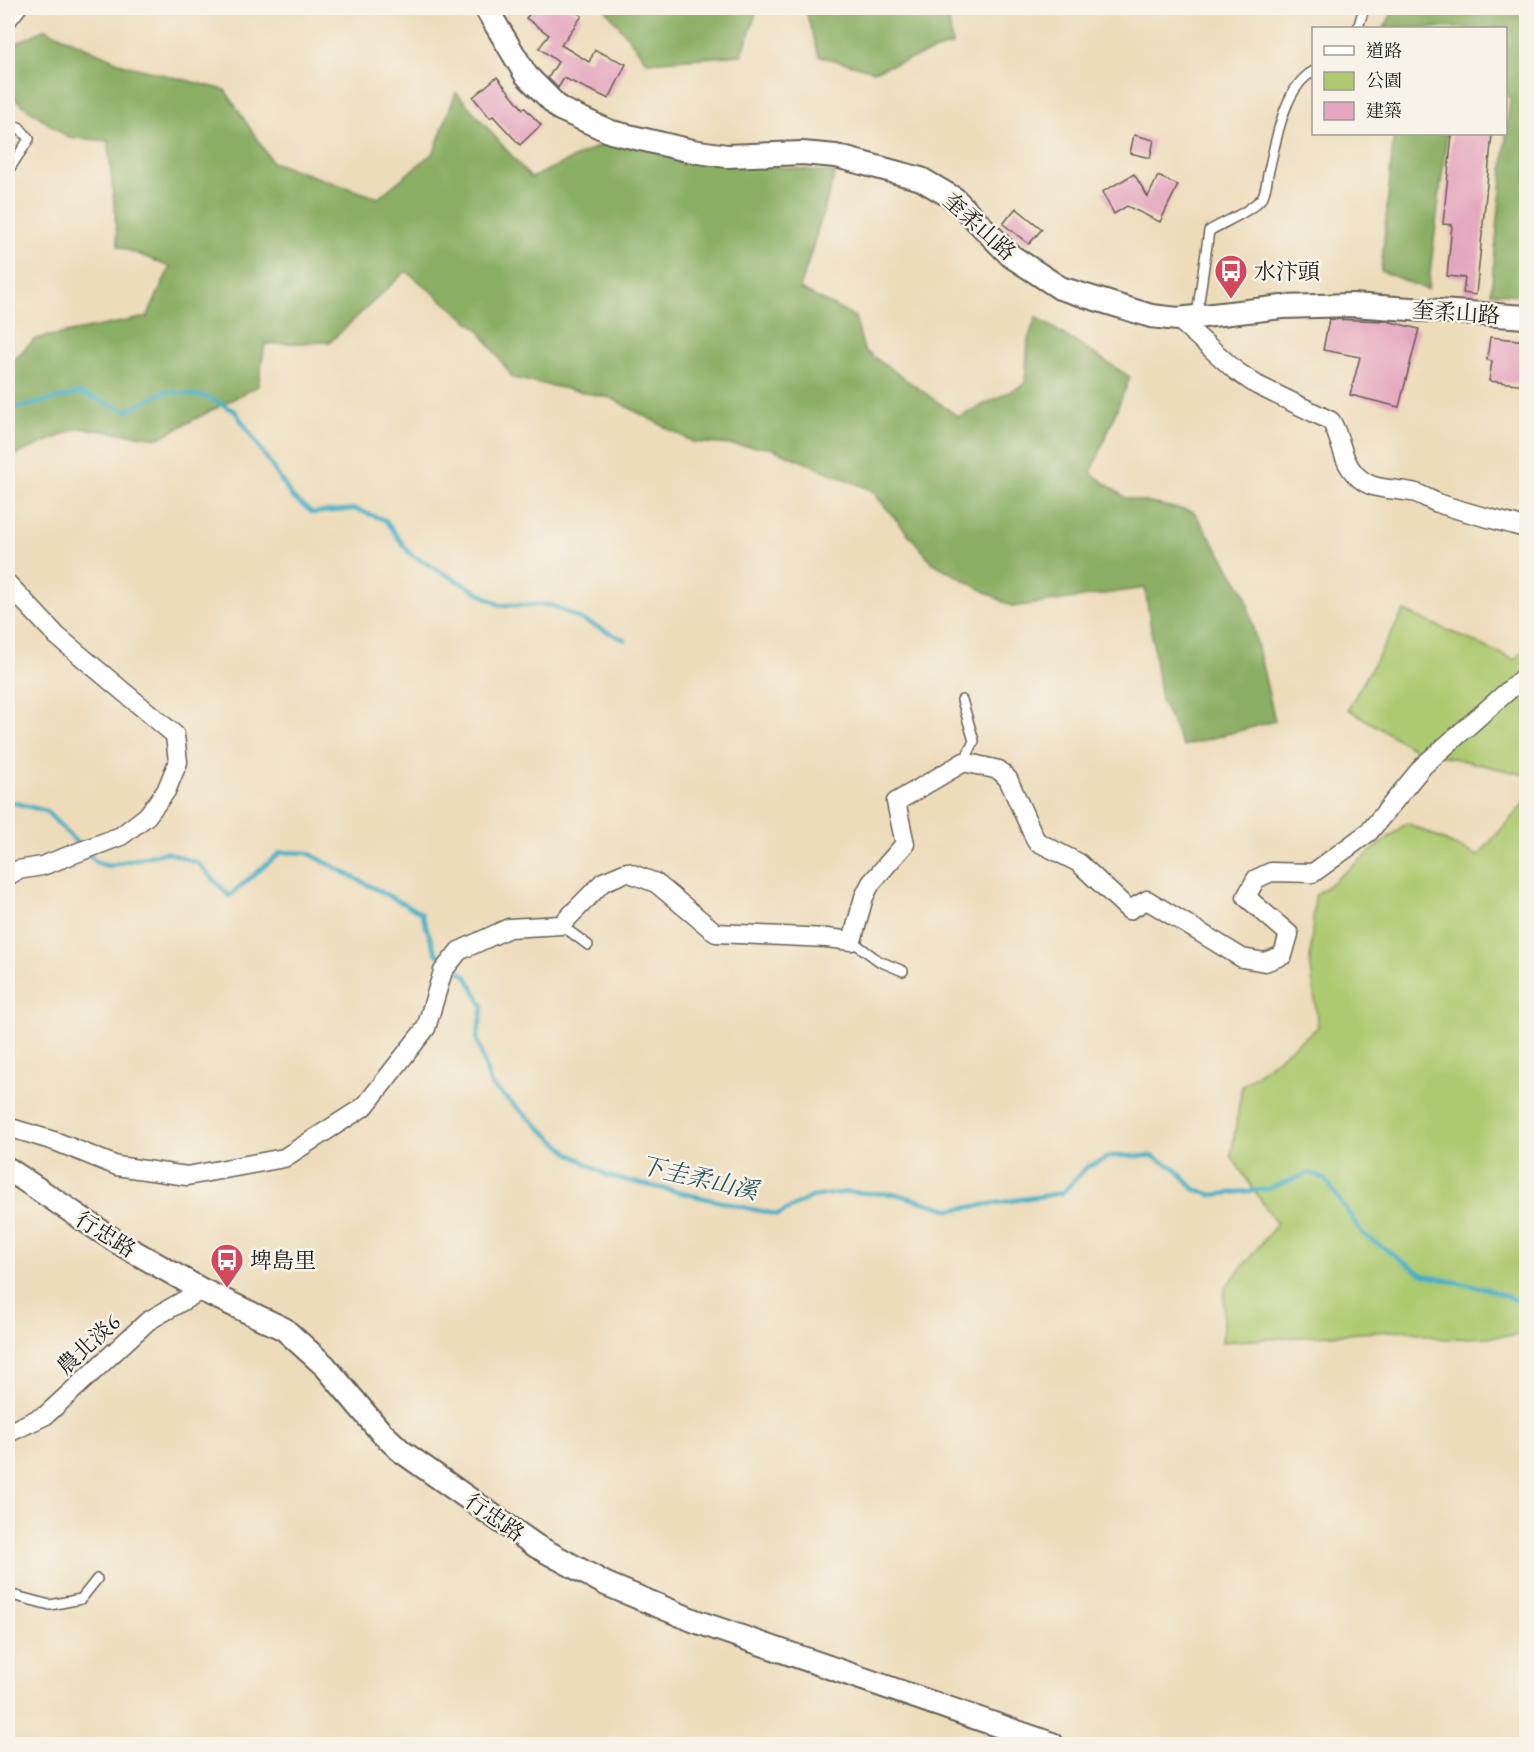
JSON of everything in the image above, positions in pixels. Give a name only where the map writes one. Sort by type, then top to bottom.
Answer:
[{"type":"street","name":"奎柔山路","points":[[486,8],[526,75],[560,109],[611,132],[692,151],[727,156],[802,153],[836,156],[921,179],[955,199],[1011,256],[1060,288],[1151,316],[1187,319],[1282,307],[1352,305],[1527,317]]},
{"type":"street","points":[[1187,319],[1195,333],[1236,371],[1257,386],[1276,397],[1331,421],[1344,458],[1364,482],[1373,487],[1416,494],[1437,503],[1527,528]]},
{"type":"street","points":[[8,584],[57,636],[175,735],[178,762],[166,791],[147,816],[121,836],[42,866],[18,870],[8,876]]},
{"type":"street","points":[[8,1126],[57,1142],[117,1166],[187,1176],[284,1158],[365,1106],[426,1028],[443,971],[459,951],[508,928],[561,925],[603,882],[627,872],[656,884],[716,933],[852,941],[864,897],[871,883],[905,844],[896,802],[964,762],[999,770],[1008,779],[1036,841],[1079,863],[1129,910],[1148,900],[1242,958],[1265,962],[1283,955],[1289,934],[1246,897],[1256,879],[1271,872],[1313,873],[1369,832],[1423,766],[1527,675]]},
{"type":"street","name":"行忠路","points":[[8,1169],[117,1242],[202,1290],[284,1329],[325,1366],[380,1431],[401,1451],[536,1546],[606,1584],[695,1622],[1052,1744]]},
{"type":"street","name":"農北淡6","points":[[8,1432],[46,1415],[148,1321],[202,1290]]},
{"type":"lane","points":[[8,26],[22,8]]},
{"type":"lane","points":[[1358,27],[1364,8]]},
{"type":"lane","points":[[1187,319],[1209,231],[1249,208],[1263,196],[1281,123],[1293,91],[1306,75],[1312,72]]},
{"type":"lane","points":[[8,171],[29,139],[19,127]]},
{"type":"lane","points":[[962,700],[974,741],[964,762]]},
{"type":"lane","points":[[561,925],[588,945]]},
{"type":"lane","points":[[852,941],[879,962],[903,971]]},
{"type":"lane","points":[[8,1594],[50,1605],[81,1599],[97,1579]]},
{"type":"green space","points":[[605,8],[758,8],[742,55],[647,62]]},
{"type":"green space","points":[[805,8],[948,8],[952,45],[874,71],[819,56]]},
{"type":"green space","points":[[1395,8],[1526,8],[1526,296],[1491,292],[1510,96],[1507,94],[1507,27],[1385,27]]},
{"type":"green space","points":[[45,29],[125,65],[225,90],[272,162],[378,198],[434,152],[456,92],[531,178],[618,137],[695,157],[835,173],[800,289],[855,317],[864,350],[959,417],[1025,384],[1028,340],[1036,317],[1130,377],[1091,473],[1126,498],[1194,512],[1245,593],[1275,721],[1183,746],[1161,700],[1145,588],[1013,607],[933,563],[871,490],[771,448],[693,442],[611,398],[513,378],[479,330],[406,271],[330,342],[265,344],[258,386],[159,438],[79,428],[8,458],[8,365],[35,339],[147,317],[170,267],[118,246],[108,141],[67,137],[8,94],[8,63],[17,43]]},
{"type":"green space","points":[[1394,135],[1447,135],[1428,290],[1381,271]]},
{"type":"green space","points":[[1404,611],[1515,660],[1526,648],[1526,775],[1414,749],[1348,709]]},
{"type":"green space","points":[[1526,801],[1526,1335],[1443,1339],[1405,1330],[1222,1342],[1225,1288],[1277,1224],[1231,1156],[1242,1086],[1318,1027],[1310,959],[1315,896],[1407,823],[1478,856]]},
{"type":"building","points":[[534,8],[570,8],[582,16],[561,45],[589,62],[595,50],[626,64],[609,99],[564,78],[558,88],[548,78],[558,62],[539,48],[549,35],[526,18]]},
{"type":"building","points":[[497,77],[523,109],[525,108],[541,125],[520,145],[493,116],[490,118],[473,97]]},
{"type":"building","points":[[1134,135],[1154,140],[1150,158],[1130,153]]},
{"type":"building","points":[[1452,135],[1492,135],[1476,295],[1463,293],[1465,278],[1447,276],[1452,225],[1443,224]]},
{"type":"building","points":[[1134,174],[1148,197],[1158,176],[1178,185],[1160,222],[1127,206],[1114,214],[1102,192]]},
{"type":"building","points":[[1016,208],[1042,229],[1029,244],[1003,224]]},
{"type":"building","points":[[1329,319],[1387,321],[1419,329],[1399,407],[1350,395],[1360,357],[1323,350]]},
{"type":"building","points":[[1490,337],[1527,341],[1527,385],[1489,381],[1492,361],[1487,360]]},
{"type":"waterway","points":[[8,405],[18,408],[80,393],[127,411],[166,391],[207,397],[235,411],[293,498],[313,513],[355,509],[385,520],[410,554],[500,605],[551,605],[625,640]]},
{"type":"waterway","name":"下圭柔山溪","points":[[8,801],[46,811],[80,846]]},
{"type":"waterway","name":"下圭柔山溪","points":[[88,854],[96,862],[108,866],[167,852],[198,863],[229,896],[281,852],[308,853],[421,913],[436,953],[446,961]]},
{"type":"waterway","name":"下圭柔山溪","points":[[453,966],[467,977],[483,1006],[477,1039],[491,1085],[569,1153],[608,1176],[778,1215],[811,1197],[847,1192],[896,1194],[951,1210],[1062,1193],[1087,1167],[1111,1156],[1152,1156],[1175,1168],[1194,1189],[1212,1195],[1267,1189],[1310,1173],[1325,1179],[1363,1234],[1423,1275],[1487,1289],[1526,1304]]},
{"type":"place","name":"水汴頭","points":[[1231,300]]},
{"type":"place","name":"埤島里","points":[[227,1289]]}]
